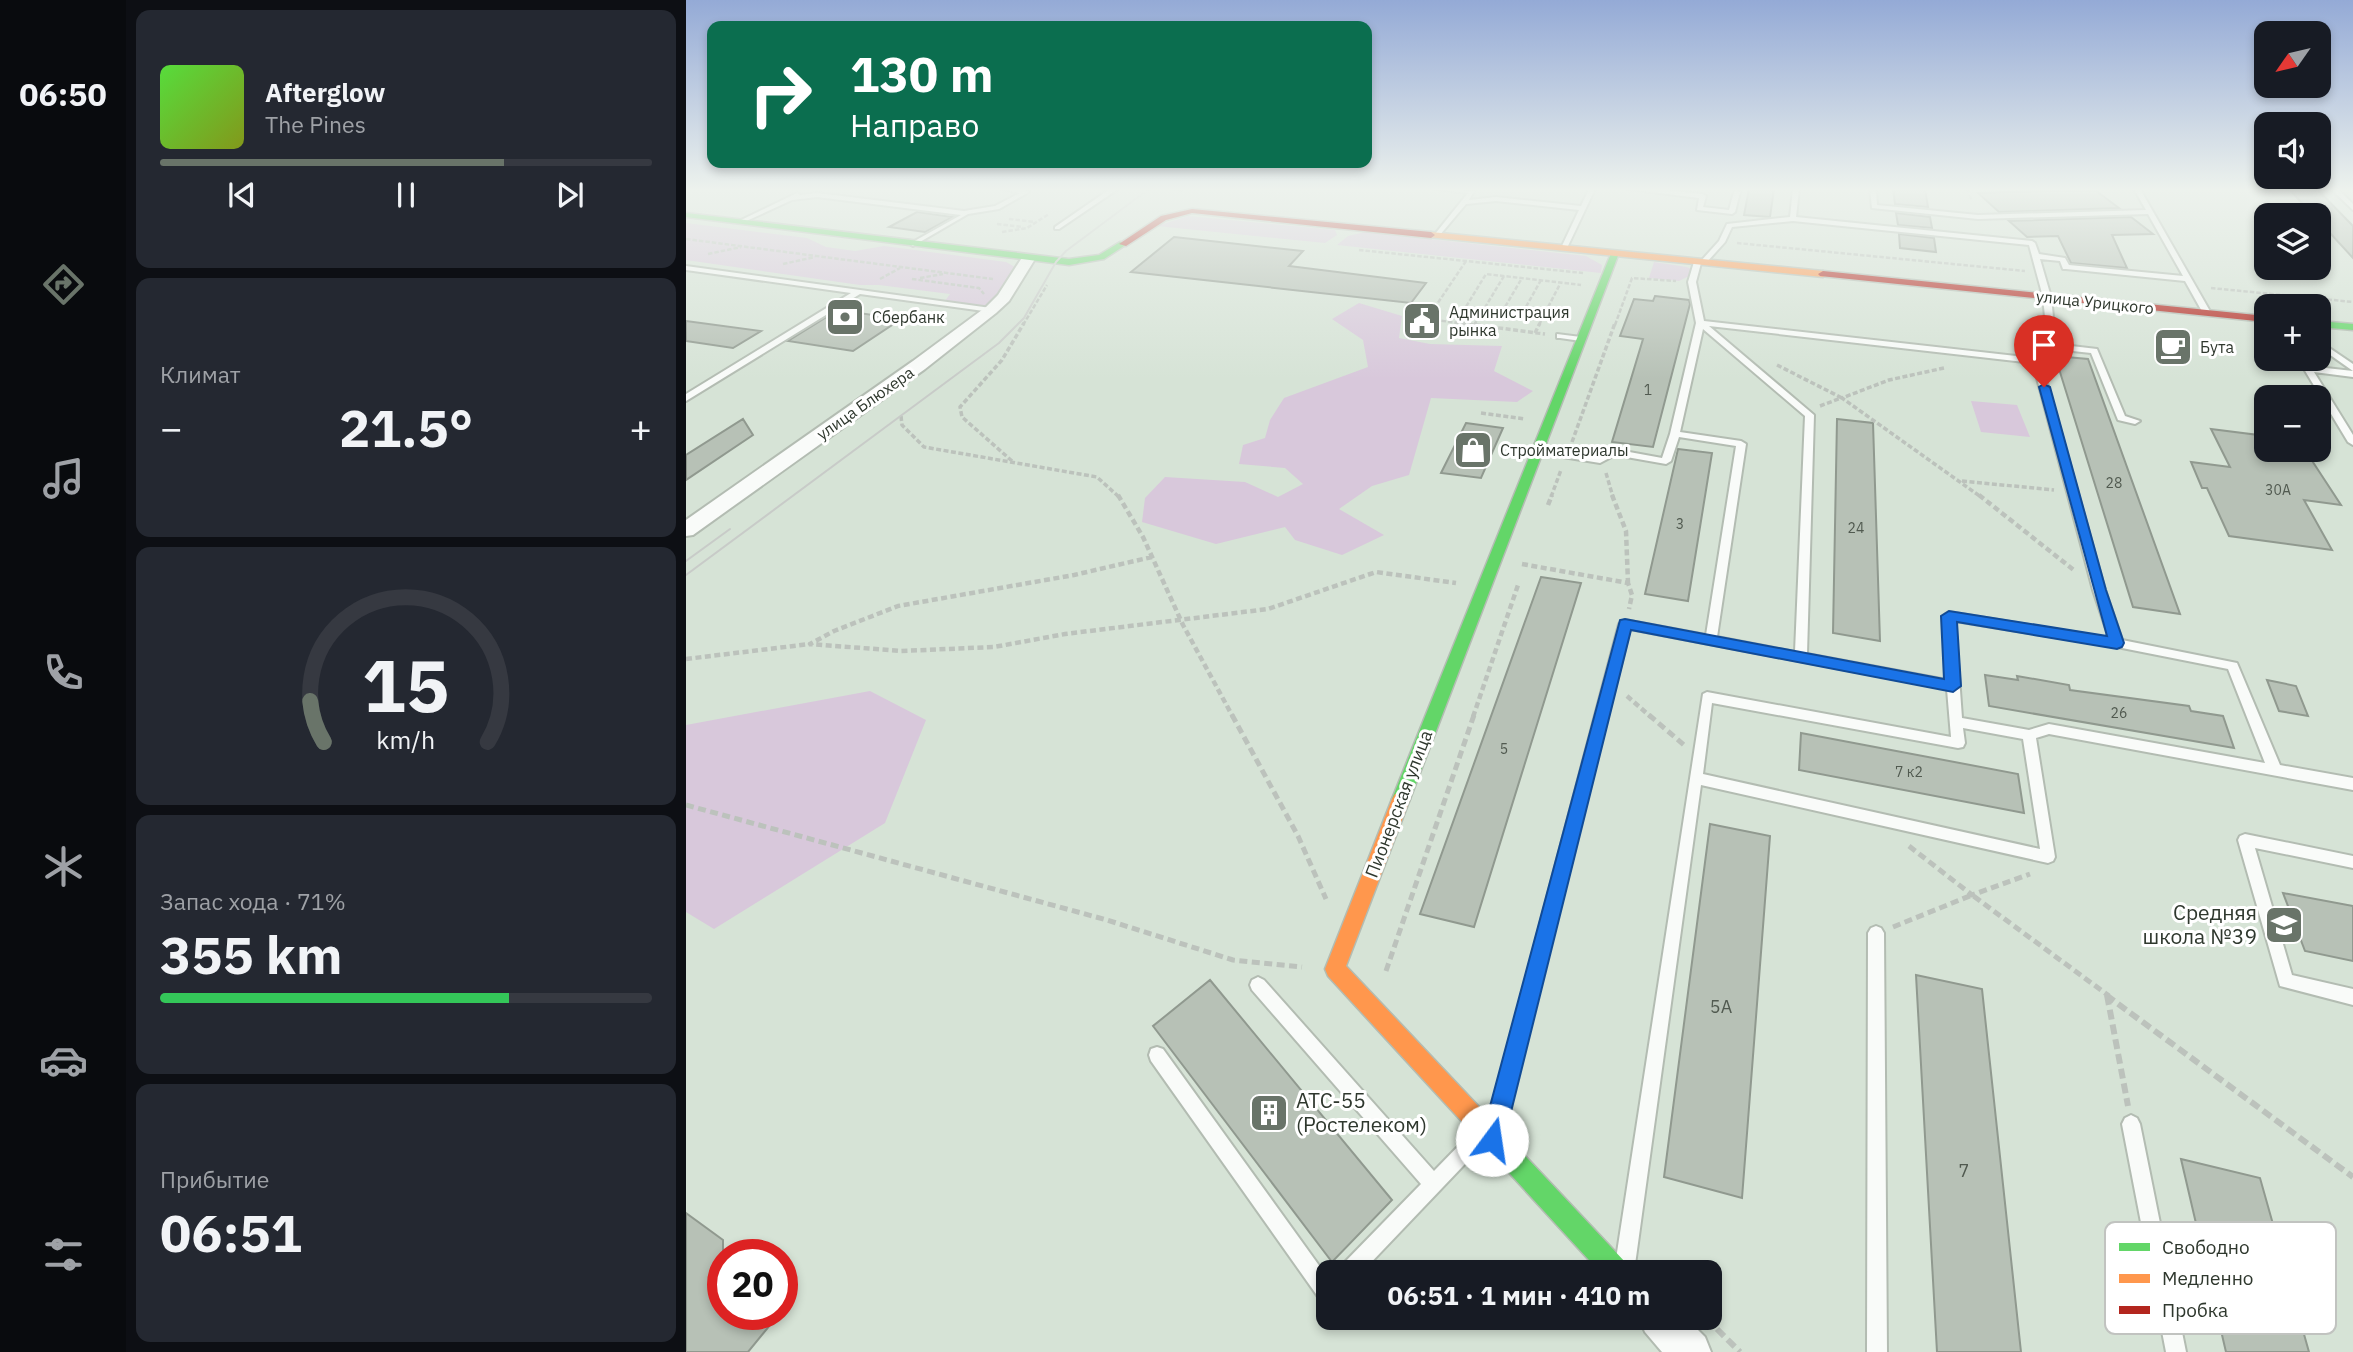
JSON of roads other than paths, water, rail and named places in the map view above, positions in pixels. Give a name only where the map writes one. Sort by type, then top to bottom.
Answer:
[{"type":"street","points":[[971,252],[1028,260],[1069,262],[1109,252]]},
{"type":"street","name":"улица Урицкого","points":[[1606,252],[2254,317]]},
{"type":"street","name":"Пионерская улица","points":[[1488,1136],[1335,969],[1615,253]]},
{"type":"street","name":"улица Блюхера","points":[[686,530],[919,365],[990,305],[1004,298],[1028,260]]},
{"type":"street","points":[[2331,325],[2353,327]]},
{"type":"street","points":[[1488,1136],[1606,1260]]},
{"type":"street","points":[[1670,1330],[1690,1352]]},
{"type":"lane","points":[[1538,450],[1600,460],[1613,452],[1666,461],[1675,434],[1700,323],[1692,282],[1701,262],[1711,252]]},
{"type":"lane","points":[[2034,252],[2047,297],[2049,317],[2039,345],[2037,361],[2099,590],[2117,643]]},
{"type":"lane","points":[[2173,252],[2207,313]]},
{"type":"lane","points":[[2035,256],[2063,259],[2066,267],[2191,283]]},
{"type":"lane","points":[[686,268],[858,292],[990,305]]},
{"type":"lane","points":[[686,398],[858,292]]},
{"type":"lane","points":[[1700,323],[2037,361]]},
{"type":"lane","points":[[1700,323],[1810,415],[1801,657]]},
{"type":"lane","points":[[1560,336],[1581,339]]},
{"type":"lane","points":[[2039,345],[2094,351],[2121,418],[2135,421]]},
{"type":"lane","points":[[2331,352],[2353,368]]},
{"type":"lane","points":[[2353,374],[2308,369],[2353,442]]},
{"type":"lane","points":[[1675,434],[1741,444],[1711,640]]},
{"type":"lane","points":[[1626,1260],[1707,696],[1958,743],[1949,616],[2117,643],[2233,666],[2274,768]]},
{"type":"lane","points":[[1361,1260],[1434,1185],[1488,1136],[1625,624],[1953,686]]},
{"type":"lane","points":[[1956,722],[2029,736],[2049,729],[2353,784]]},
{"type":"lane","points":[[1695,778],[2048,858],[2029,736]]},
{"type":"lane","points":[[2353,862],[2245,840],[2286,981],[2353,997]]},
{"type":"lane","points":[[1876,933],[1877,1352]]},
{"type":"lane","points":[[1258,985],[1434,1185]]},
{"type":"lane","points":[[1157,1055],[1316,1276]]},
{"type":"lane","points":[[2131,1124],[2150,1222]]},
{"type":"lane","points":[[2172,1334],[2176,1352]]},
{"type":"tram line","points":[[686,575],[999,343],[1024,318],[1056,262],[1065,252]]},
{"type":"tram line","points":[[686,561],[730,529]]},
{"type":"place","name":"Сбербанк","points":[[845,317]]},
{"type":"place","name":"Администрация рынка","points":[[1422,321]]},
{"type":"place","name":"Бута","points":[[2173,347]]},
{"type":"place","name":"Стройматериалы","points":[[1473,450]]},
{"type":"place","name":"Средняя школа №39","points":[[2284,925]]},
{"type":"place","name":"АТС-55 (Ростелеком)","points":[[1269,1113]]}]
